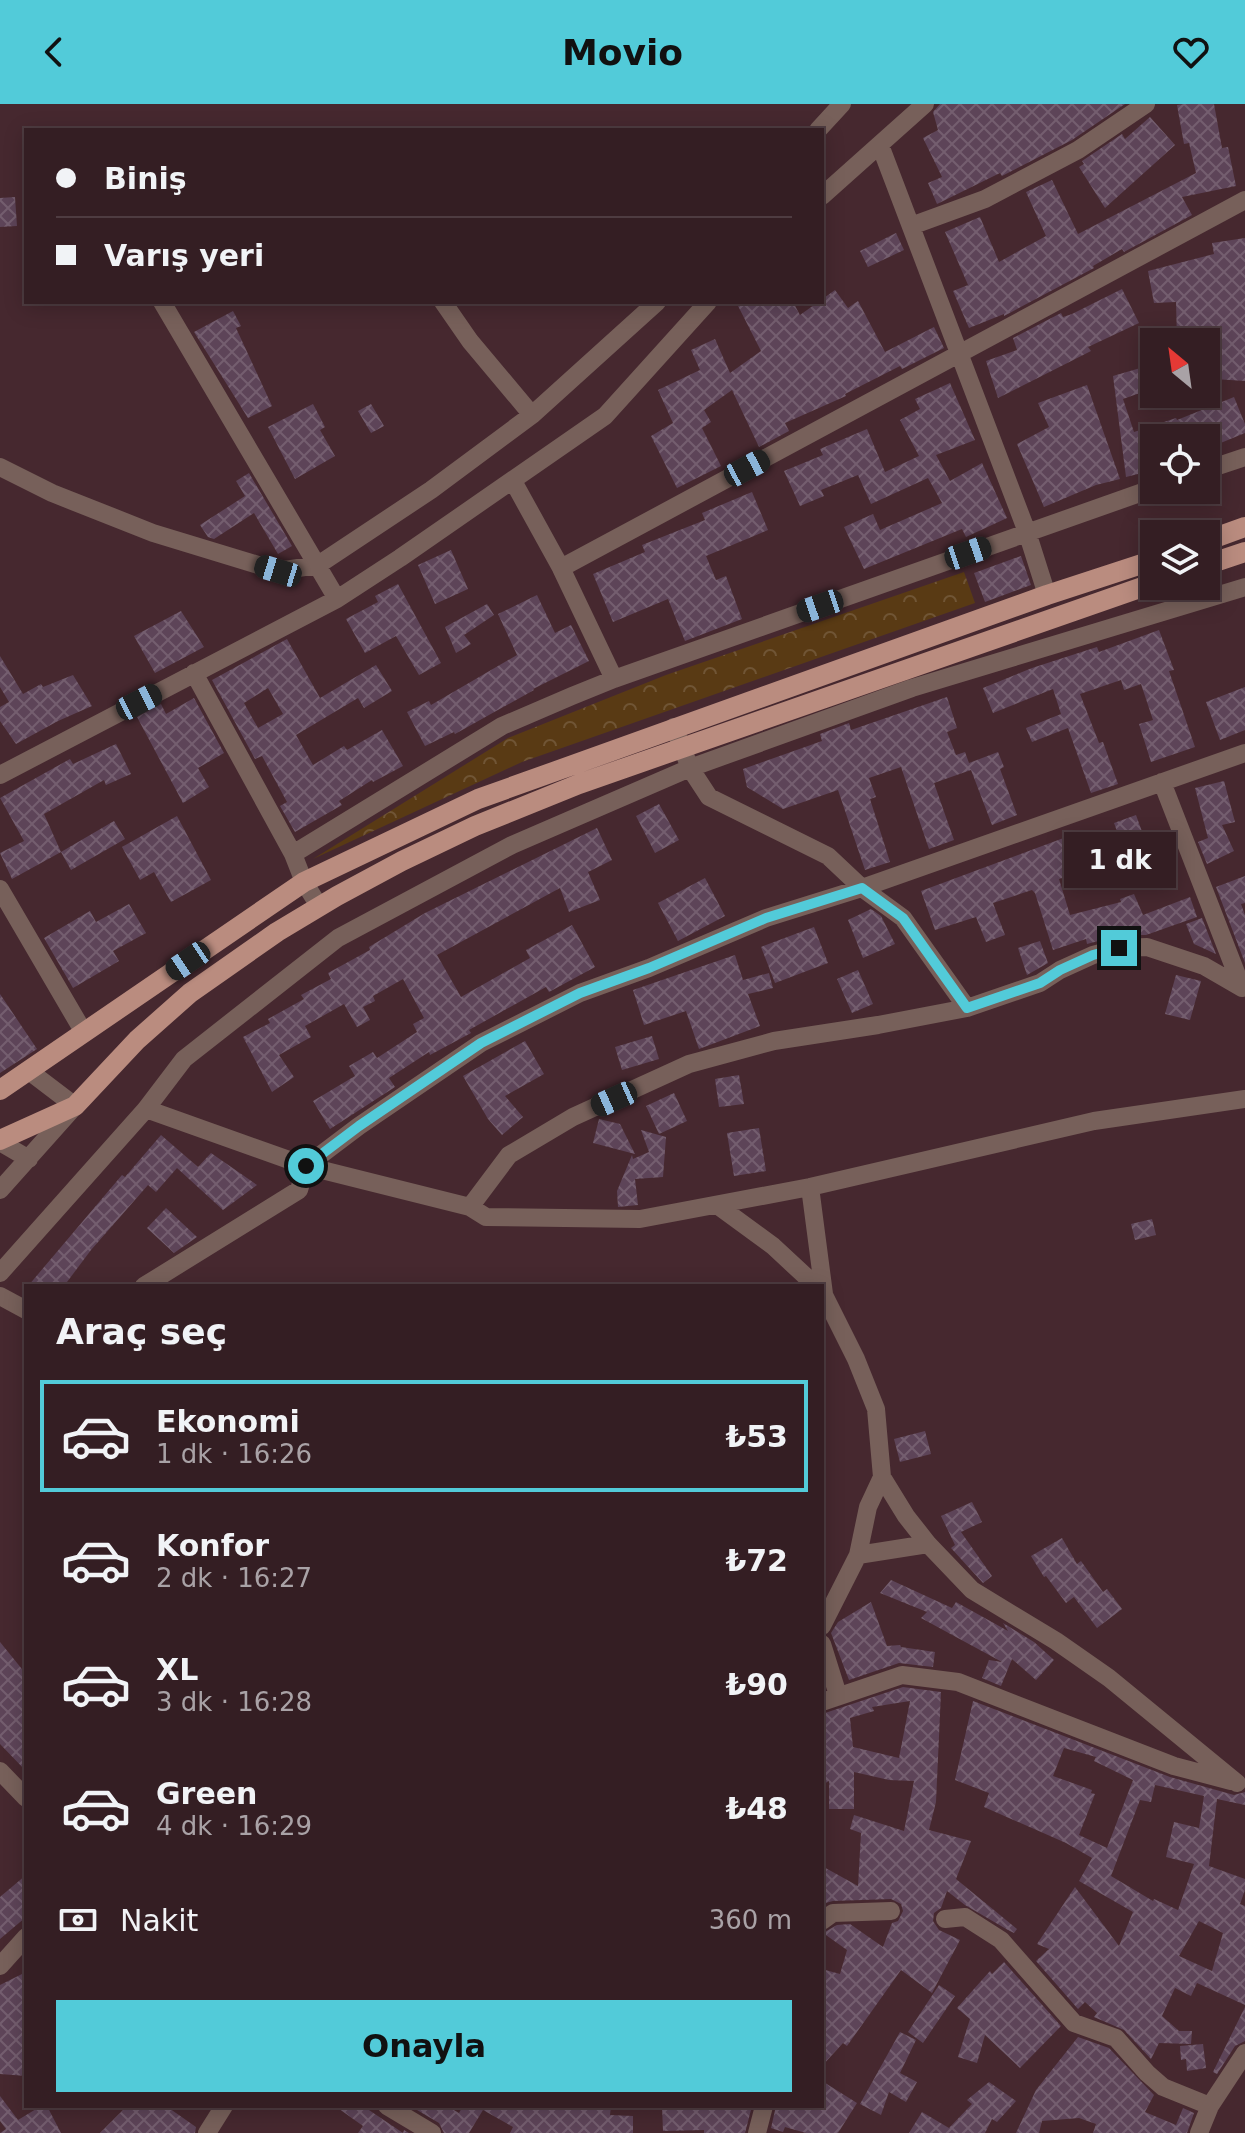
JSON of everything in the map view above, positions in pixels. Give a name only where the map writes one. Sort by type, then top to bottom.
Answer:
[{"type":"main road","points":[[1220,536],[1245,527]]},
{"type":"main road","points":[[1220,560],[1245,552]]},
{"type":"main road","points":[[0,1090],[304,882],[478,799],[674,727],[1140,565]]},
{"type":"main road","points":[[0,1141],[75,1106],[137,1040],[190,993],[277,932],[402,861],[475,826],[579,784],[1140,588]]},
{"type":"street","points":[[820,128],[842,104]]},
{"type":"street","points":[[824,194],[925,104]]},
{"type":"street","points":[[911,226],[985,199],[1078,150],[1146,104]]},
{"type":"street","points":[[880,145],[1027,532],[1047,595]]},
{"type":"street","points":[[561,568],[1245,200]]},
{"type":"street","points":[[163,304],[337,599]]},
{"type":"street","points":[[444,304],[470,341],[532,415]]},
{"type":"street","points":[[0,467],[52,493],[153,533],[278,571],[318,565],[431,490],[532,415],[655,304]]},
{"type":"street","points":[[0,775],[337,599],[605,416],[706,304]]},
{"type":"street","points":[[1220,465],[1245,457]]},
{"type":"street","points":[[513,481],[561,568],[614,679]]},
{"type":"street","points":[[293,854],[502,726],[614,679],[1140,493]]},
{"type":"street","points":[[0,1273],[146,1109],[184,1059],[338,938],[512,845],[690,768],[912,688],[1245,587]]},
{"type":"street","points":[[194,673],[319,906]]},
{"type":"street","points":[[674,727],[690,768],[709,797],[828,856],[862,888],[903,918],[967,1008]]},
{"type":"street","points":[[147,1284],[299,1190],[306,1166],[481,1043],[580,993],[649,968],[766,918],[862,888],[1245,753]]},
{"type":"street","points":[[470,1207],[509,1155],[573,1117],[689,1064],[774,1041],[967,1008],[1040,983],[1093,955],[1119,948],[1147,947],[1204,966],[1242,988],[1162,782]]},
{"type":"street","points":[[0,889],[83,1031]]},
{"type":"street","points":[[0,1190],[75,1106],[29,1071]]},
{"type":"street","points":[[146,1109],[306,1166],[470,1207],[486,1217],[640,1219],[810,1187],[1094,1121],[1245,1099]]},
{"type":"street","points":[[0,1141],[29,1159]]},
{"type":"street","points":[[810,1187],[820,1284]]},
{"type":"street","points":[[717,1205],[773,1246],[814,1284]]},
{"type":"street","points":[[0,1296],[24,1309]]},
{"type":"street","points":[[824,1296],[856,1359],[876,1409],[882,1477],[928,1544],[972,1590],[1056,1641],[1109,1678],[1241,1783]]},
{"type":"street","points":[[824,1622],[858,1555],[868,1507],[882,1477]]},
{"type":"street","points":[[858,1555],[928,1544]]},
{"type":"street","points":[[824,1658],[830,1698],[902,1675],[958,1682],[1174,1766],[1241,1783]]},
{"type":"street","points":[[0,1771],[24,1796]]},
{"type":"street","points":[[824,1920],[833,1913],[891,1911]]},
{"type":"street","points":[[945,1919],[965,1917],[1001,1940],[1074,2023],[1116,2038],[1163,2087],[1210,2106]]},
{"type":"street","points":[[0,1966],[24,1939]]},
{"type":"street","points":[[1199,2133],[1210,2106],[1245,2053]]},
{"type":"street","points":[[207,2133],[223,2108]]},
{"type":"street","points":[[390,2108],[428,2132]]},
{"type":"street","points":[[757,2133],[763,2108]]},
{"type":"green space","points":[[964,572],[975,603],[522,762],[313,859],[508,738],[666,675]]},
{"type":"building","points":[[940,104],[1125,104],[1072,140],[1002,176],[1000,173],[937,204],[928,183],[942,177],[923,138],[938,130],[933,112]]},
{"type":"building","points":[[1214,104],[1222,148],[1228,147],[1236,186],[1182,197],[1192,215],[1124,252],[1122,249],[1094,268],[1004,316],[969,328],[953,291],[968,285],[945,232],[980,217],[999,262],[1046,236],[1026,192],[1052,180],[1078,234],[1196,173],[1189,143],[1184,144],[1177,105]]},
{"type":"building","points":[[1150,117],[1175,145],[1105,208],[1079,167],[1084,164],[1082,161],[1122,134],[1125,139]]},
{"type":"building","points":[[15,197],[17,226],[0,227],[0,198]]},
{"type":"building","points":[[896,233],[904,250],[868,267],[860,251]]},
{"type":"building","points":[[1245,238],[1245,381],[1220,379],[1220,328],[1177,328],[1176,302],[1154,303],[1148,271],[1214,254],[1212,243]]},
{"type":"building","points":[[1122,289],[1139,323],[1088,347],[1091,351],[998,398],[986,361],[1017,350],[1013,338],[1061,313],[1063,317],[1072,314]]},
{"type":"building","points":[[835,290],[848,308],[858,301],[885,352],[934,327],[944,348],[902,369],[900,366],[846,396],[785,423],[789,431],[759,447],[732,390],[704,410],[711,422],[702,428],[721,466],[677,488],[651,436],[673,423],[658,390],[700,370],[691,350],[715,339],[730,373],[761,351],[737,304],[794,304],[800,315],[815,304],[824,304],[824,298]]},
{"type":"building","points":[[233,311],[241,326],[236,328],[272,406],[248,418],[194,332]]},
{"type":"building","points":[[1140,368],[1140,393],[1123,399],[1134,432],[1140,430],[1140,474],[1126,477],[1113,376]]},
{"type":"building","points":[[950,383],[975,440],[936,455],[950,481],[982,463],[1007,518],[966,537],[962,529],[864,569],[844,527],[873,514],[880,530],[942,503],[928,478],[871,504],[858,475],[821,490],[824,496],[800,506],[784,471],[823,455],[820,449],[867,429],[885,472],[919,456],[900,420],[920,409],[915,399]]},
{"type":"building","points":[[1087,385],[1120,479],[1096,485],[1044,507],[1017,444],[1049,427],[1038,403]]},
{"type":"building","points":[[1234,397],[1245,424],[1245,433],[1220,443],[1220,424],[1158,424],[1207,408],[1220,408],[1220,403]]},
{"type":"building","points":[[313,404],[325,427],[320,430],[335,456],[295,479],[268,427]]},
{"type":"building","points":[[371,404],[384,426],[371,433],[358,411]]},
{"type":"building","points":[[249,473],[292,546],[278,554],[254,513],[214,539],[208,537],[200,525],[245,496],[236,481]]},
{"type":"building","points":[[752,492],[768,530],[706,556],[716,580],[726,576],[742,619],[685,641],[668,599],[613,622],[593,574],[645,552],[642,545],[705,520],[702,513]]},
{"type":"building","points":[[451,550],[468,589],[435,604],[418,565]]},
{"type":"building","points":[[1021,556],[1031,585],[985,602],[974,573]]},
{"type":"building","points":[[398,584],[441,663],[419,675],[396,636],[365,653],[346,619],[378,602],[375,596]]},
{"type":"building","points":[[537,595],[555,633],[571,625],[589,661],[455,734],[425,746],[407,712],[429,701],[431,705],[517,655],[498,614]]},
{"type":"building","points":[[487,604],[494,615],[464,635],[471,644],[456,653],[445,627]]},
{"type":"building","points":[[181,611],[204,647],[155,673],[134,636]]},
{"type":"building","points":[[1159,630],[1174,670],[1169,671],[1195,747],[1151,762],[1139,724],[1153,720],[1141,684],[1124,690],[1121,680],[1080,694],[1099,743],[1103,742],[1118,784],[1091,793],[1068,728],[1032,742],[1026,728],[1061,714],[1053,689],[993,713],[983,688],[1032,668],[1097,647],[1099,652]]},
{"type":"building","points":[[287,639],[320,698],[376,665],[392,691],[364,708],[358,698],[296,735],[313,765],[344,746],[347,750],[382,730],[403,766],[372,780],[339,801],[342,805],[295,832],[280,806],[287,802],[262,756],[255,759],[212,680]],"holes":[[[268,688],[283,714],[258,728],[244,703]]]},
{"type":"building","points":[[0,656],[23,694],[41,684],[43,687],[73,675],[92,706],[16,744],[0,721],[0,707],[9,702],[0,687]]},
{"type":"building","points":[[1245,687],[1245,730],[1220,740],[1206,702]]},
{"type":"building","points":[[947,697],[957,728],[947,732],[956,755],[965,752],[969,763],[998,752],[1004,767],[1000,769],[1017,815],[992,825],[971,770],[934,783],[954,840],[929,849],[901,767],[869,778],[876,797],[870,799],[890,862],[865,870],[838,790],[783,809],[747,787],[743,769],[822,741],[820,734],[849,723],[851,730]]},
{"type":"building","points":[[194,698],[224,753],[198,768],[209,787],[183,803],[137,717],[161,704],[166,714]]},
{"type":"building","points":[[116,744],[131,774],[106,785],[104,780],[44,814],[61,852],[12,879],[0,853],[24,841],[0,798],[70,759],[73,764]]},
{"type":"building","points":[[1224,781],[1235,822],[1222,825],[1234,851],[1207,864],[1198,842],[1208,838],[1195,788]]},
{"type":"building","points":[[659,804],[679,840],[655,853],[636,816]]},
{"type":"building","points":[[1136,815],[1148,848],[1126,856],[1114,823]]},
{"type":"building","points":[[177,816],[211,880],[171,902],[154,872],[140,880],[122,847]]},
{"type":"building","points":[[114,821],[125,839],[71,870],[61,852]]},
{"type":"building","points":[[597,828],[612,860],[588,872],[600,900],[569,912],[560,888],[437,955],[461,997],[530,958],[526,950],[572,925],[595,967],[549,992],[546,987],[469,1030],[471,1033],[430,1055],[429,1052],[389,1078],[395,1087],[330,1129],[313,1101],[355,1076],[349,1066],[373,1052],[377,1058],[417,1032],[413,1024],[424,1018],[403,979],[373,996],[375,1001],[363,1007],[370,1020],[357,1027],[344,1004],[305,1026],[311,1037],[279,1055],[294,1077],[272,1092],[243,1037],[270,1023],[268,1019],[304,999],[301,995],[331,979],[328,973],[370,950],[369,947],[425,913]]},
{"type":"building","points":[[1085,830],[1097,867],[1059,879],[1070,915],[1121,902],[1120,899],[1134,894],[1143,915],[1190,897],[1197,917],[1146,935],[1133,935],[1132,932],[1087,944],[1086,939],[1053,950],[1032,890],[993,903],[1005,935],[986,942],[976,917],[935,930],[921,891]]},
{"type":"building","points":[[1245,876],[1245,903],[1241,904],[1245,915],[1245,963],[1216,887]]},
{"type":"building","points":[[705,878],[725,916],[678,941],[658,903]]},
{"type":"building","points":[[129,904],[146,933],[113,951],[119,961],[73,988],[44,938],[90,911],[96,922]]},
{"type":"building","points":[[871,909],[881,916],[895,944],[863,958],[848,920]]},
{"type":"building","points":[[1202,918],[1216,954],[1194,944],[1186,924]]},
{"type":"building","points":[[814,927],[828,963],[775,983],[761,947]]},
{"type":"building","points":[[1040,941],[1048,963],[1027,975],[1018,948]]},
{"type":"building","points":[[735,955],[743,980],[769,973],[773,988],[748,994],[760,1026],[699,1049],[686,1011],[644,1025],[633,990]]},
{"type":"building","points":[[858,970],[873,1004],[852,1013],[837,979]]},
{"type":"building","points":[[1176,975],[1201,981],[1190,1020],[1165,1014]]},
{"type":"building","points":[[0,994],[37,1049],[0,1073]]},
{"type":"building","points":[[652,1036],[659,1059],[622,1070],[615,1047]]},
{"type":"building","points":[[525,1041],[544,1074],[505,1096],[523,1117],[502,1135],[488,1119],[463,1076]]},
{"type":"building","points":[[739,1075],[744,1104],[719,1107],[715,1079]]},
{"type":"building","points":[[674,1093],[687,1121],[659,1134],[646,1106]]},
{"type":"building","points":[[599,1119],[620,1124],[635,1154],[593,1143]]},
{"type":"building","points":[[759,1128],[766,1171],[734,1176],[727,1133]]},
{"type":"building","points":[[641,1130],[666,1137],[663,1177],[635,1179],[638,1205],[618,1207],[617,1191],[632,1155],[633,1159],[649,1152]]},
{"type":"building","points":[[161,1135],[198,1167],[211,1153],[257,1185],[223,1210],[177,1168],[156,1192],[148,1185],[66,1284],[30,1284],[122,1175],[125,1177]]},
{"type":"building","points":[[166,1208],[197,1237],[174,1253],[147,1228]]},
{"type":"building","points":[[1152,1219],[1156,1235],[1135,1240],[1131,1224]]},
{"type":"building","points":[[925,1431],[931,1454],[900,1462],[894,1439]]},
{"type":"building","points":[[972,1502],[982,1522],[961,1532],[992,1576],[983,1583],[951,1548],[955,1545],[941,1516]]},
{"type":"building","points":[[1062,1538],[1077,1564],[1081,1561],[1103,1592],[1107,1589],[1122,1609],[1097,1628],[1074,1597],[1066,1603],[1031,1556]]},
{"type":"building","points":[[891,1580],[952,1608],[956,1602],[1008,1631],[1003,1623],[1034,1642],[1054,1660],[1036,1680],[1012,1659],[1001,1686],[982,1678],[989,1660],[1002,1662],[921,1618],[927,1612],[880,1593]]},
{"type":"building","points":[[871,1602],[887,1646],[900,1645],[935,1652],[933,1667],[899,1663],[849,1680],[831,1633],[838,1622]]},
{"type":"building","points":[[0,1642],[24,1672],[24,1769],[0,1744]]},
{"type":"building","points":[[903,1687],[941,1692],[936,1802],[929,1830],[971,1841],[956,1879],[1017,1929],[1014,1933],[1008,1930],[947,1891],[941,1908],[934,1913],[933,1921],[939,1930],[960,1940],[932,1993],[901,1970],[847,2046],[843,2043],[824,2064],[824,1970],[840,1974],[847,1950],[824,1932],[837,1925],[850,1924],[883,1947],[892,1923],[898,1921],[903,1911],[901,1904],[891,1899],[824,1903],[824,1867],[858,1886],[861,1833],[850,1829],[854,1815],[904,1831],[914,1781],[889,1780],[854,1772],[854,1809],[829,1809],[829,1781],[824,1784],[824,1713]],"holes":[[[910,1701],[899,1758],[853,1747],[850,1718],[874,1711],[872,1707]]]},
{"type":"building","points":[[973,1701],[1170,1777],[1234,1795],[1245,1792],[1245,1805],[1217,1799],[1209,1866],[1245,1879],[1240,1904],[1245,1906],[1245,2005],[1197,1983],[1191,1996],[1175,1988],[1162,2016],[1179,2031],[1192,2031],[1191,2044],[1159,2043],[1151,2059],[1124,2030],[1094,2017],[1097,2013],[1085,2002],[1078,2009],[1036,1961],[1049,1949],[1037,1944],[1075,1887],[1119,1946],[1133,1912],[1079,1881],[1092,1858],[1066,1843],[984,1807],[989,1793],[955,1780]],"holes":[[[1064,1748],[1096,1757],[1094,1761],[1133,1780],[1107,1848],[1079,1835],[1095,1794],[1091,1793],[1092,1790],[1053,1776]],[[1155,1785],[1204,1796],[1199,1828],[1174,1822],[1166,1857],[1194,1864],[1178,1910],[1153,1901],[1111,1876],[1140,1800],[1151,1802]],[[1199,1921],[1223,1933],[1212,1971],[1179,1956]]]},
{"type":"building","points":[[24,1877],[24,1919],[0,1939],[0,1897]]},
{"type":"building","points":[[1004,1962],[1061,2026],[1020,2068],[985,2035],[977,2063],[958,2057],[970,2019],[957,2008],[990,1971],[992,1974]]},
{"type":"building","points":[[24,1973],[24,2076],[0,2074],[0,1985]]},
{"type":"building","points":[[939,1985],[955,1996],[923,2043],[908,2032]]},
{"type":"building","points":[[1245,2007],[1245,2041],[1235,2046],[1217,2074],[1213,2072]]},
{"type":"building","points":[[900,2032],[916,2040],[900,2073],[917,2082],[906,2102],[889,2092],[881,2115],[860,2104]]},
{"type":"building","points":[[1078,2037],[1109,2048],[1154,2095],[1145,2112],[1176,2125],[1183,2108],[1194,2113],[1187,2133],[1093,2133],[1096,2124],[1079,2118],[1042,2121],[1039,2133],[1016,2133],[1036,2090]]},
{"type":"building","points":[[1203,2044],[1206,2068],[1187,2071],[1186,2059],[1181,2060],[1180,2046]]},
{"type":"building","points":[[824,2082],[857,2103],[838,2133],[806,2133],[785,2127],[783,2132],[771,2128],[776,2108],[824,2108]]},
{"type":"building","points":[[989,2082],[1016,2101],[997,2122],[992,2119],[985,2133],[909,2133],[922,2112],[949,2128],[972,2104],[967,2100]]},
{"type":"building","points":[[0,2096],[18,2120],[38,2108],[48,2108],[61,2133],[0,2133],[6,2129],[0,2121]]},
{"type":"building","points":[[125,2108],[169,2108],[196,2127],[195,2133],[100,2133]]},
{"type":"building","points":[[338,2108],[366,2108],[403,2133],[358,2133],[363,2126]]},
{"type":"building","points":[[450,2108],[459,2113],[462,2108],[611,2108],[610,2115],[633,2116],[633,2133],[510,2133],[513,2127],[483,2110],[469,2133],[444,2133],[439,2123],[417,2110]]},
{"type":"building","points":[[662,2108],[751,2108],[745,2133],[663,2131]]},
{"type":"route","points":[[306,1166],[481,1043],[580,993],[649,968],[766,918],[862,888],[903,918],[967,1008],[1040,983],[1093,955],[1119,948]]}]
